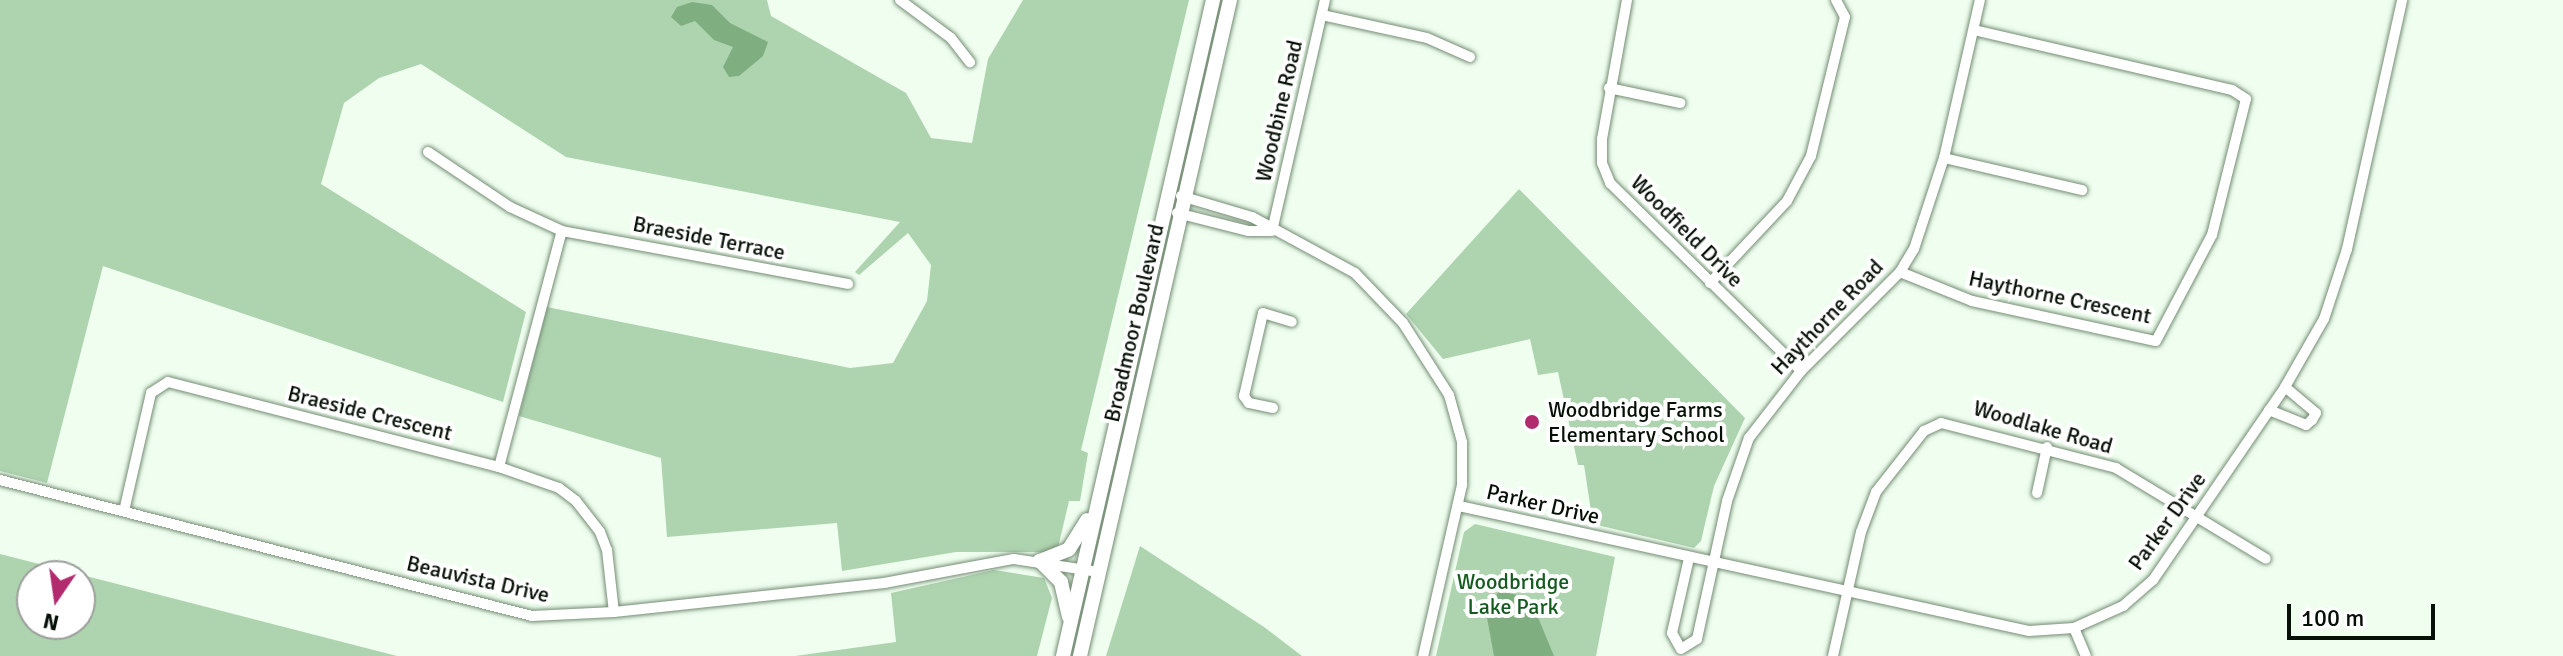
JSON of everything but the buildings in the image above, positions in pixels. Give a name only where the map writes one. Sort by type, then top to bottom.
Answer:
[{"type":"main road","name":"Broadmoor Boulevard","points":[[1063,656],[1213,0]]},
{"type":"main road","name":"Broadmoor Boulevard","points":[[1080,656],[1230,0]]},
{"type":"main road","points":[[1071,621],[1061,582],[1040,561],[1074,543],[1098,497]]},
{"type":"street","points":[[900,0],[917,4],[970,62]]},
{"type":"street","name":"Woodbine Road","points":[[1272,231],[1325,0]]},
{"type":"street","name":"Woodfield Drive","points":[[1627,0],[1609,88],[1602,163],[1610,183],[1801,371]]},
{"type":"street","points":[[1710,283],[1787,201],[1811,156],[1845,17],[1836,0]]},
{"type":"street","name":"Haythorne Road","points":[[1689,558],[1672,633],[1681,649],[1697,639],[1727,501],[1749,438],[1801,371],[1900,272],[1914,249],[1944,158],[1980,0]]},
{"type":"street","name":"Parker Drive","points":[[1459,506],[2029,631],[2074,628],[2123,606],[2153,580],[2285,387],[2324,319],[2347,249],[2402,0]]},
{"type":"street","points":[[1322,15],[1427,38],[1470,57]]},
{"type":"street","name":"Haythorne Crescent","points":[[1900,272],[1972,301],[2156,341],[2212,235],[2246,99],[2232,90],[1974,30]]},
{"type":"street","points":[[1609,88],[1680,103]]},
{"type":"street","name":"Braeside Terrace","points":[[428,152],[510,207],[562,231],[848,284]]},
{"type":"street","points":[[1944,158],[2082,190]]},
{"type":"street","points":[[1168,194],[1252,217],[1272,231],[1355,273],[1420,346],[1456,416],[1463,462],[1459,506],[1423,656]]},
{"type":"street","points":[[1164,210],[1248,231],[1272,231]]},
{"type":"street","points":[[499,467],[562,231]]},
{"type":"street","points":[[1273,408],[1249,403],[1244,396],[1263,313],[1292,322]]},
{"type":"street","name":"Braeside Crescent","points":[[124,511],[151,393],[168,382],[499,467],[559,488],[595,523],[607,550],[614,612]]},
{"type":"street","points":[[2269,410],[2306,425],[2312,420],[2316,413],[2285,387]]},
{"type":"street","name":"Woodlake Road","points":[[1833,656],[1876,492],[1924,431],[1941,423],[1959,423],[2116,468],[2266,559]]},
{"type":"street","points":[[2037,493],[2047,447]]},
{"type":"street","name":"Beauvista Drive","points":[[0,480],[532,616],[614,612],[884,583],[972,564],[1040,561],[1099,572]]},
{"type":"street","points":[[2074,628],[2086,656]]},
{"type":"green space","points":[[0,0],[767,0],[771,16],[906,93],[931,138],[972,143],[988,59],[1023,0],[1189,0],[1081,450],[1088,453],[1080,501],[1069,501],[1057,552],[956,552],[842,571],[837,523],[667,537],[661,458],[519,416],[547,307],[850,368],[893,363],[927,301],[931,265],[908,233],[859,275],[855,272],[900,222],[566,157],[421,64],[379,78],[344,103],[321,184],[526,312],[503,402],[103,266],[47,483],[0,471]]},
{"type":"green space","points":[[1519,189],[1745,418],[1714,486],[1701,541],[1694,548],[1593,524],[1584,465],[1578,465],[1558,372],[1538,375],[1530,339],[1443,359],[1406,314]]},
{"type":"green space","name":"Woodbridge Lake Park","points":[[1475,524],[1615,557],[1596,656],[1436,656],[1464,532]]},
{"type":"green space","points":[[1140,546],[1264,627],[1302,656],[1106,656]]},
{"type":"green space","points":[[0,554],[23,560],[16,560],[16,640],[96,640],[96,579],[397,656],[0,656]]},
{"type":"green space","points":[[994,570],[1044,578],[1052,598],[1037,656],[795,656],[896,642],[891,593]]},
{"type":"shaded area","points":[[692,2],[712,5],[730,23],[768,42],[763,56],[739,76],[729,77],[723,67],[733,47],[714,40],[695,21],[681,26],[671,17],[677,7]]},
{"type":"shaded area","points":[[1499,591],[1530,598],[1554,656],[1494,656],[1486,612]]},
{"type":"place","name":"Woodbridge Farms Elementary School","points":[[1532,422]]}]
